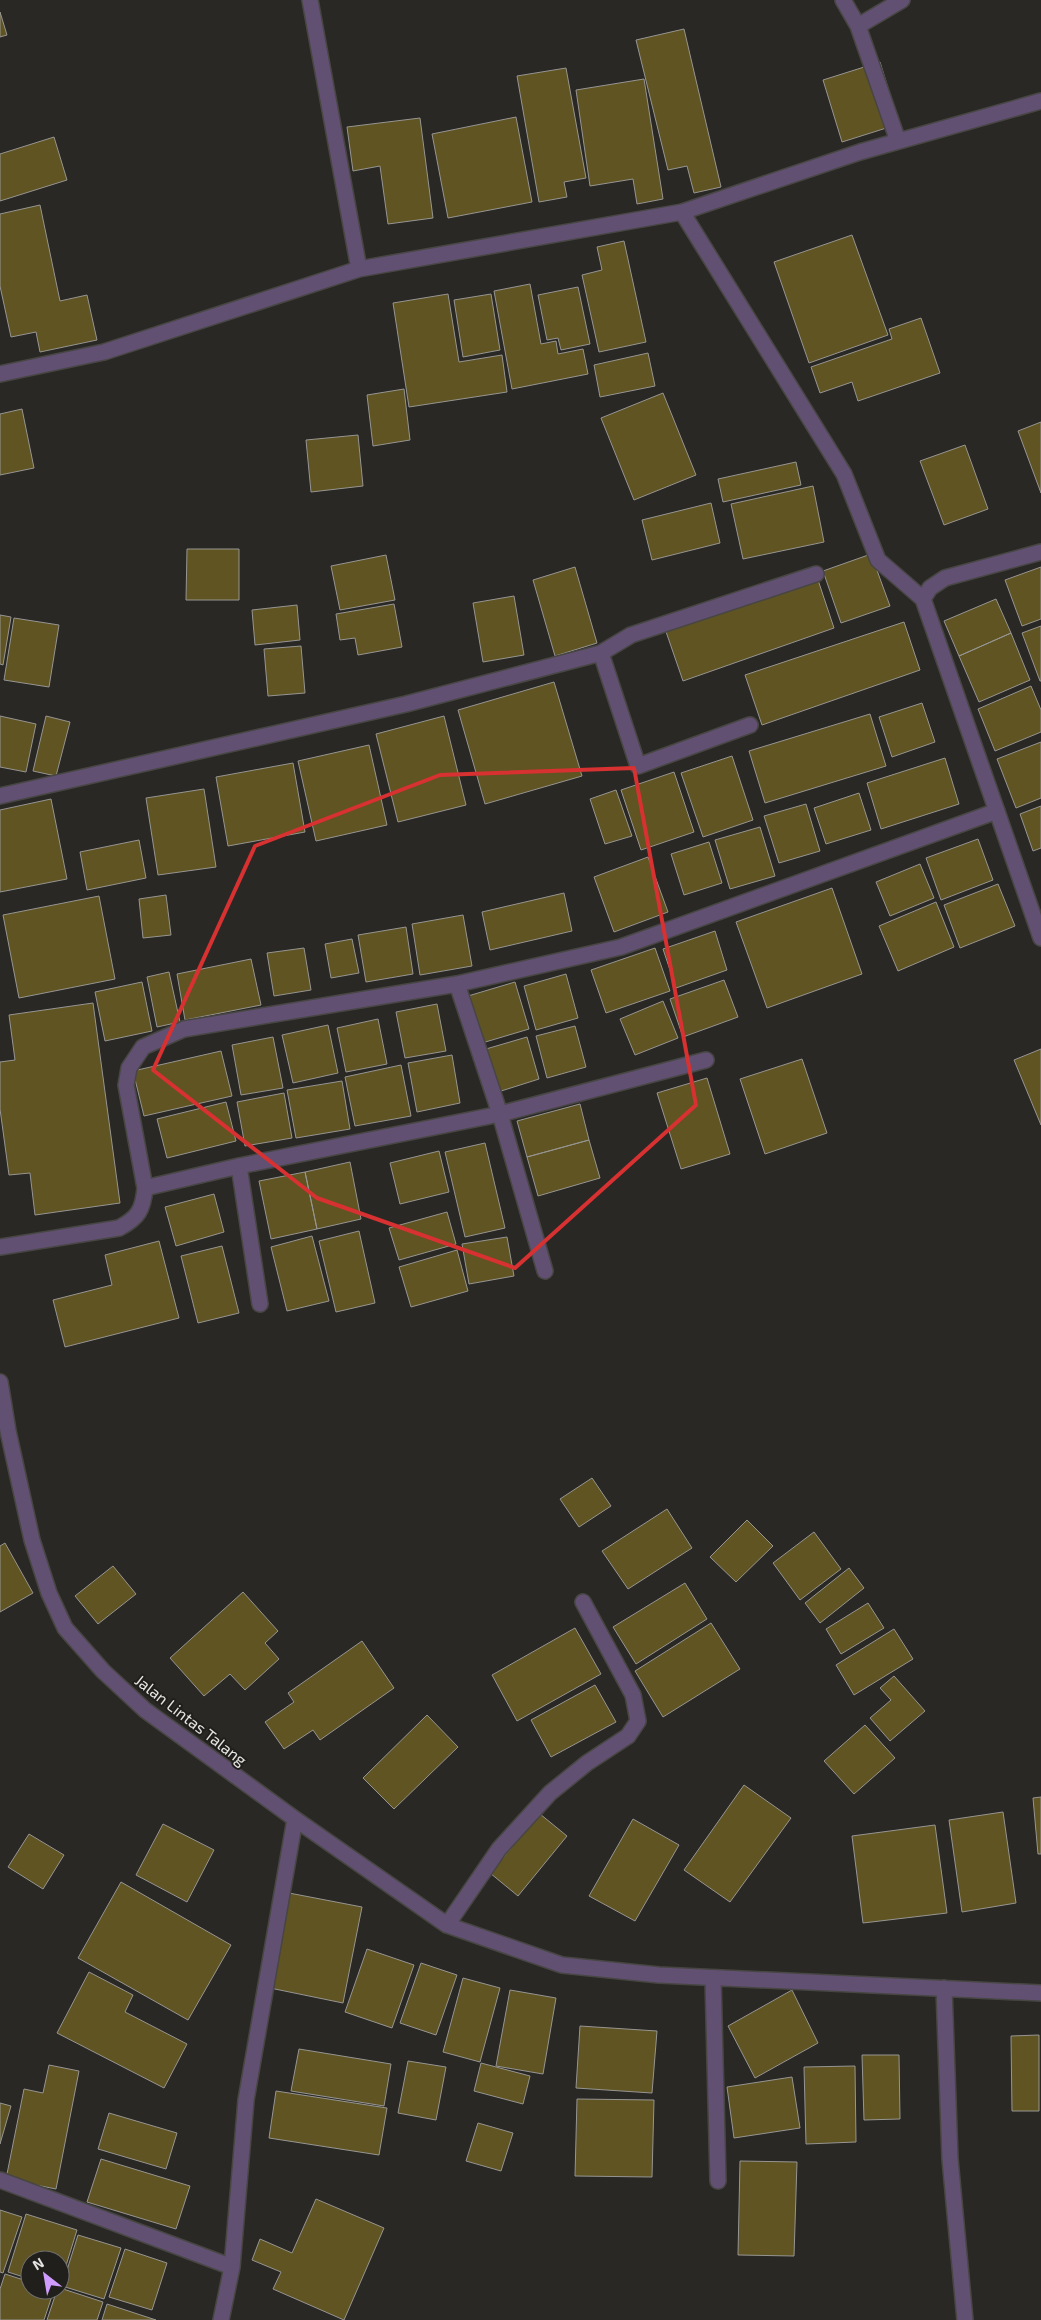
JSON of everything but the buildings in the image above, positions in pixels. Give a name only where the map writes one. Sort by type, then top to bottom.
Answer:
[{"type":"street","points":[[310,0],[359,269]]},
{"type":"street","points":[[843,0],[858,26],[898,142]]},
{"type":"street","points":[[858,26],[902,0]]},
{"type":"street","points":[[0,374],[104,352],[359,269],[682,212],[860,152],[1041,101]]},
{"type":"street","points":[[682,212],[844,474],[878,560],[923,599],[1040,935]]},
{"type":"street","points":[[923,599],[930,588],[944,578],[1041,552]]},
{"type":"street","points":[[0,796],[406,704],[601,653],[631,635],[816,574]]},
{"type":"street","points":[[601,653],[638,766],[750,725]]},
{"type":"street","points":[[0,1247],[119,1228],[133,1221],[143,1205],[145,1188],[126,1085],[129,1068],[143,1047],[184,1029],[457,984],[620,947],[997,811]]},
{"type":"street","points":[[457,984],[500,1114],[544,1270]]},
{"type":"street","points":[[145,1188],[239,1166],[500,1114],[706,1060]]},
{"type":"street","points":[[239,1166],[260,1304]]},
{"type":"street","name":"Jalan Lintas Talang","points":[[0,1382],[4,1433],[32,1540],[49,1593],[65,1628],[103,1671],[145,1710],[295,1820],[447,1926],[562,1965],[659,1975],[1041,1993]]},
{"type":"street","points":[[447,1926],[499,1849],[550,1793],[587,1763],[628,1736],[638,1721],[633,1696],[584,1602]]},
{"type":"street","points":[[221,2320],[232,2266],[246,2100],[295,1820]]},
{"type":"street","points":[[713,1978],[718,2181]]},
{"type":"street","points":[[944,1988],[950,2159],[965,2320]]},
{"type":"street","points":[[0,2180],[232,2266]]},
{"type":"highlighted area","points":[[634,768],[696,1105],[515,1268],[317,1198],[153,1070],[255,846],[440,775]]}]
